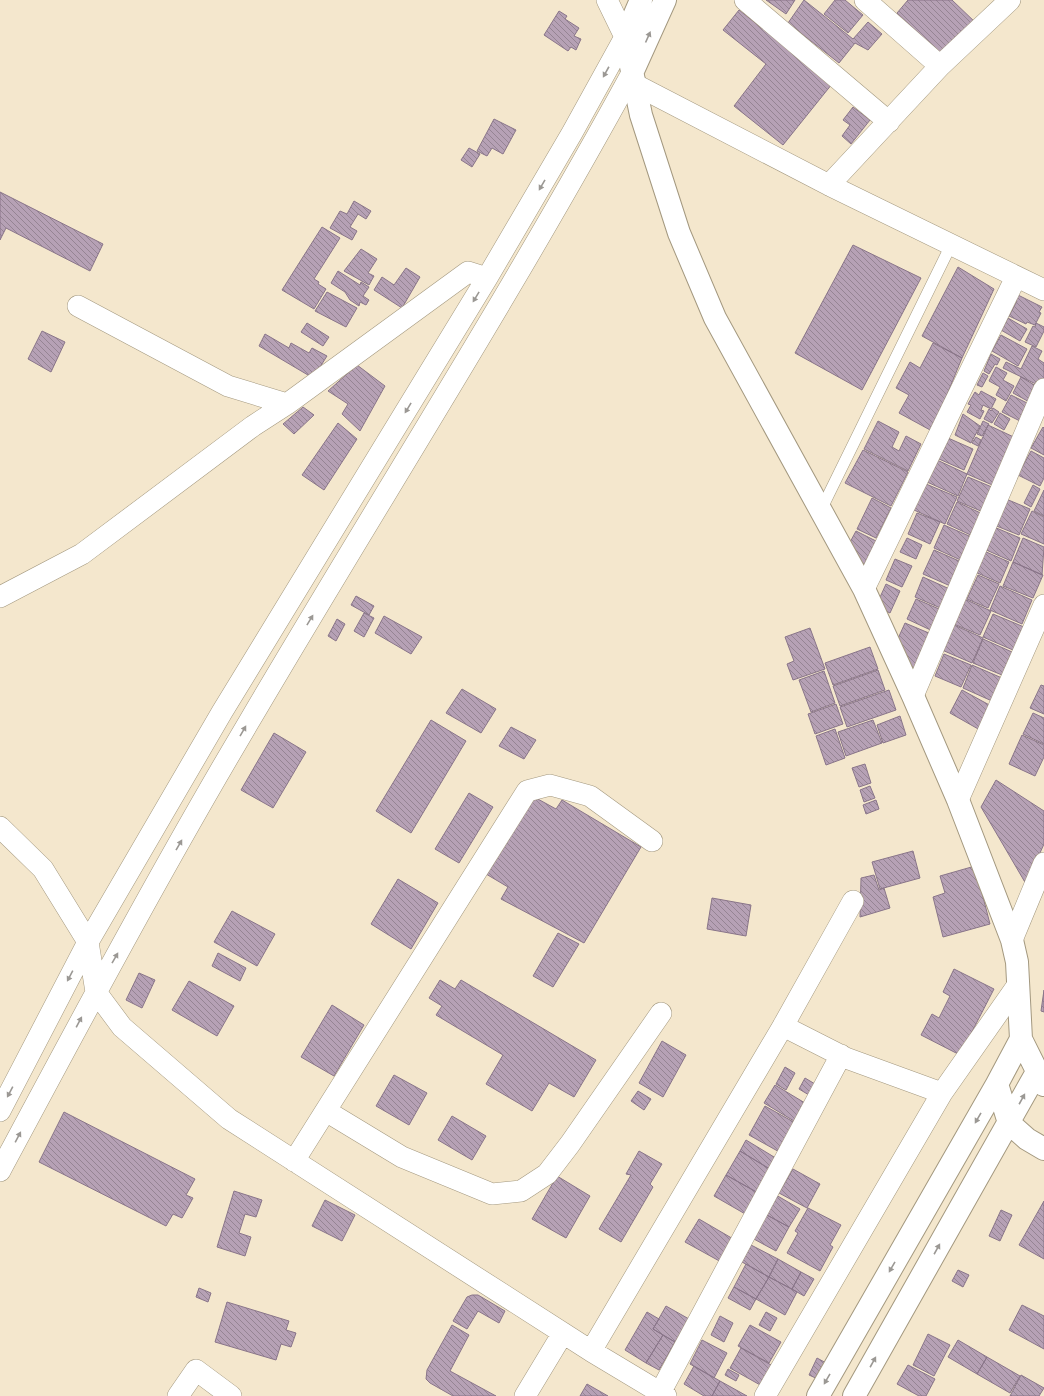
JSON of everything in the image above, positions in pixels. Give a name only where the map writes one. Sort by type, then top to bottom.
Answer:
[{"type":"street","points":[[607,0],[625,38],[641,115],[679,233],[715,318],[864,589],[913,696],[958,800],[1012,940],[1017,962],[1017,986],[1021,1039],[1040,1078],[1009,1123],[854,1396]]},
{"type":"street","points":[[0,1111],[88,942],[222,712],[487,278],[572,133],[625,38],[641,0]]},
{"type":"street","points":[[0,1171],[96,992],[248,722],[634,79],[665,0]]},
{"type":"street","points":[[745,0],[889,122]]},
{"type":"street","points":[[865,0],[940,66]]},
{"type":"street","points":[[829,186],[940,66],[1010,0]]},
{"type":"street","points":[[634,79],[829,186],[1044,290]]},
{"type":"street","points":[[0,597],[82,554],[253,426],[287,404],[468,272],[487,278]]},
{"type":"street","points":[[864,589],[1016,277]]},
{"type":"street","points":[[78,306],[228,386],[287,404]]},
{"type":"street","points":[[913,696],[1044,389]]},
{"type":"street","points":[[958,800],[1044,605]]},
{"type":"street","points":[[294,1161],[528,791],[550,785],[590,796],[652,841]]},
{"type":"street","points":[[0,826],[43,870],[88,942],[96,992],[122,1027],[228,1119],[563,1334],[663,1394],[841,1055]]},
{"type":"street","points":[[1012,940],[1044,863]]},
{"type":"street","points":[[591,1351],[783,1026],[853,901]]},
{"type":"street","points":[[765,1396],[942,1093],[1017,986]]},
{"type":"street","points":[[326,1111],[402,1157],[492,1194],[521,1191],[547,1174],[566,1150],[661,1013]]},
{"type":"street","points":[[783,1026],[841,1055],[942,1093]]},
{"type":"street","points":[[818,1396],[997,1084],[1021,1039]]},
{"type":"street","points":[[997,1084],[1009,1123],[1028,1139],[1044,1149]]},
{"type":"street","points":[[525,1396],[563,1334]]},
{"type":"street","points":[[178,1396],[196,1370],[231,1396]]},
{"type":"lane","points":[[821,510],[951,245]]},
{"type":"building","points":[[766,0],[795,0],[786,14]]},
{"type":"building","points":[[804,0],[853,39],[868,22],[882,34],[868,50],[855,43],[839,63],[788,23]]},
{"type":"building","points":[[835,0],[845,0],[863,15],[848,33],[824,14]]},
{"type":"building","points":[[908,0],[952,0],[977,24],[945,58],[897,13]]},
{"type":"building","points":[[739,10],[832,84],[783,145],[734,106],[766,64],[723,30]]},
{"type":"building","points":[[559,11],[567,16],[565,19],[579,28],[574,36],[581,39],[576,50],[571,47],[568,51],[544,35]]},
{"type":"building","points":[[853,107],[870,120],[851,144],[842,136],[850,125],[843,120]]},
{"type":"building","points":[[494,119],[516,130],[503,154],[492,148],[487,156],[477,151]]},
{"type":"building","points":[[469,148],[480,154],[472,167],[461,160]]},
{"type":"building","points":[[0,192],[103,244],[90,271],[6,228],[0,240]]},
{"type":"building","points":[[354,201],[371,211],[366,219],[358,214],[350,227],[357,231],[352,240],[330,228],[340,211],[347,214]]},
{"type":"building","points":[[322,227],[340,238],[314,279],[319,282],[318,284],[326,289],[314,309],[282,290]]},
{"type":"building","points":[[853,245],[921,278],[862,390],[795,353]]},
{"type":"building","points":[[361,249],[377,259],[368,273],[374,276],[369,285],[344,271]]},
{"type":"building","points":[[958,267],[994,289],[962,358],[922,336]]},
{"type":"building","points":[[406,268],[420,277],[402,308],[374,290],[382,277],[394,285]]},
{"type":"building","points":[[338,271],[360,285],[361,282],[369,287],[363,296],[369,300],[366,305],[360,302],[359,306],[350,300],[345,292],[331,283]]},
{"type":"building","points":[[327,292],[357,308],[346,327],[315,311]]},
{"type":"building","points":[[1014,293],[1042,307],[1039,312],[1041,313],[1035,325],[1027,322],[1026,324],[1009,316],[1017,301],[1011,298]]},
{"type":"building","points":[[1008,318],[1027,329],[1020,341],[1001,330]]},
{"type":"building","points":[[307,323],[329,337],[323,346],[301,332]]},
{"type":"building","points":[[1036,323],[1044,327],[1044,331],[1036,347],[1025,342]]},
{"type":"building","points":[[42,331],[65,342],[51,372],[28,359]]},
{"type":"building","points":[[265,334],[289,348],[291,343],[309,353],[312,348],[327,356],[313,378],[259,346]]},
{"type":"building","points":[[1001,335],[1027,349],[1018,366],[992,351]]},
{"type":"building","points":[[933,343],[962,358],[932,431],[899,413],[909,395],[896,388],[910,362],[920,368]]},
{"type":"building","points":[[1032,346],[1042,351],[1038,359],[1044,363],[1044,383],[1042,387],[1003,368],[1006,362],[1021,369]]},
{"type":"building","points":[[991,354],[1000,359],[989,374],[984,371]]},
{"type":"building","points":[[357,365],[385,386],[360,431],[342,414],[348,404],[328,391]]},
{"type":"building","points":[[996,367],[1007,373],[1003,380],[1014,386],[1006,401],[996,395],[1000,387],[989,381]]},
{"type":"building","points":[[983,373],[988,376],[982,387],[977,385]]},
{"type":"building","points":[[1021,377],[1041,389],[1033,404],[1013,393]]},
{"type":"building","points":[[981,391],[996,399],[991,409],[983,405],[981,410],[984,411],[980,419],[967,412],[971,405],[968,404],[975,392],[979,395]]},
{"type":"building","points":[[1011,395],[1029,404],[1020,421],[1002,412]]},
{"type":"building","points":[[303,407],[314,415],[294,434],[283,424]]},
{"type":"building","points":[[993,408],[999,412],[992,423],[984,419],[989,409],[991,411]]},
{"type":"building","points":[[1000,413],[1010,419],[1004,430],[994,424]]},
{"type":"building","points":[[963,414],[980,426],[971,443],[955,435]]},
{"type":"building","points":[[878,421],[899,432],[892,447],[899,451],[906,436],[921,444],[908,471],[864,449]]},
{"type":"building","points":[[983,421],[989,424],[982,436],[977,434]]},
{"type":"building","points":[[338,423],[357,439],[324,490],[302,475]]},
{"type":"building","points":[[988,425],[1018,439],[997,487],[967,474]]},
{"type":"building","points":[[1043,427],[1044,428],[1044,455],[1031,448]]},
{"type":"building","points":[[976,437],[981,440],[978,446],[972,443]]},
{"type":"building","points":[[948,438],[973,449],[964,470],[939,459]]},
{"type":"building","points":[[863,450],[908,472],[891,506],[845,483]]},
{"type":"building","points":[[1031,451],[1044,458],[1044,478],[1040,486],[1018,475]]},
{"type":"building","points":[[937,460],[967,474],[958,496],[927,482]]},
{"type":"building","points":[[968,477],[999,490],[988,514],[957,501]]},
{"type":"building","points":[[926,484],[957,497],[945,524],[914,510]]},
{"type":"building","points":[[1033,485],[1040,489],[1031,507],[1024,503]]},
{"type":"building","points":[[1044,490],[1044,516],[1034,511]]},
{"type":"building","points":[[872,498],[891,508],[876,538],[857,529]]},
{"type":"building","points":[[1006,499],[1030,509],[1019,535],[994,525]]},
{"type":"building","points":[[957,502],[987,516],[977,538],[947,524]]},
{"type":"building","points":[[1032,511],[1044,517],[1044,544],[1021,534]]},
{"type":"building","points":[[917,513],[940,522],[930,544],[908,534]]},
{"type":"building","points":[[944,525],[976,539],[965,562],[934,548]]},
{"type":"building","points":[[994,527],[1020,538],[1011,561],[984,549]]},
{"type":"building","points":[[856,531],[876,541],[864,565],[848,546]]},
{"type":"building","points":[[907,538],[922,545],[916,559],[900,552]]},
{"type":"building","points":[[1023,538],[1044,547],[1042,575],[1013,562]]},
{"type":"building","points":[[934,550],[966,564],[955,588],[923,574]]},
{"type":"building","points":[[984,551],[1009,562],[1000,583],[975,572]]},
{"type":"building","points":[[895,559],[912,566],[902,587],[886,580]]},
{"type":"building","points":[[1013,562],[1043,575],[1033,598],[1003,586]]},
{"type":"building","points":[[978,575],[999,584],[988,608],[967,599]]},
{"type":"building","points":[[923,577],[954,591],[945,610],[915,597]]},
{"type":"building","points":[[886,584],[900,591],[890,613],[876,606]]},
{"type":"building","points":[[1000,586],[1032,600],[1022,624],[990,610]]},
{"type":"building","points":[[356,596],[374,606],[369,615],[351,605]]},
{"type":"building","points":[[960,597],[991,611],[980,635],[949,622]]},
{"type":"building","points":[[916,599],[946,612],[937,633],[907,619]]},
{"type":"building","points":[[364,613],[374,618],[364,637],[354,631]]},
{"type":"building","points":[[993,614],[1024,627],[1013,650],[983,637]]},
{"type":"building","points":[[384,616],[422,637],[411,654],[375,633]]},
{"type":"building","points":[[337,619],[345,624],[336,641],[328,636]]},
{"type":"building","points":[[905,623],[936,636],[917,679],[896,643]]},
{"type":"building","points":[[954,625],[983,638],[972,663],[942,650]]},
{"type":"building","points":[[810,628],[825,669],[793,680],[787,664],[794,661],[785,637]]},
{"type":"building","points":[[983,639],[1012,652],[1002,675],[973,663]]},
{"type":"building","points":[[870,647],[878,669],[833,685],[825,663]]},
{"type":"building","points":[[944,654],[971,665],[961,687],[935,676]]},
{"type":"building","points":[[972,665],[1002,678],[992,701],[963,688]]},
{"type":"building","points":[[878,670],[885,690],[840,706],[833,686]]},
{"type":"building","points":[[824,671],[835,703],[811,712],[799,680]]},
{"type":"building","points":[[1041,685],[1044,686],[1044,714],[1030,708]]},
{"type":"building","points":[[462,689],[496,709],[481,733],[446,713]]},
{"type":"building","points":[[889,690],[896,710],[847,727],[840,707]]},
{"type":"building","points":[[962,690],[993,707],[980,730],[950,713]]},
{"type":"building","points":[[836,704],[843,724],[815,734],[808,714]]},
{"type":"building","points":[[1033,713],[1044,718],[1044,744],[1023,734]]},
{"type":"building","points":[[900,716],[906,735],[883,743],[877,725]]},
{"type":"building","points":[[431,720],[466,741],[411,833],[376,811]]},
{"type":"building","points":[[873,720],[882,743],[846,756],[838,732]]},
{"type":"building","points":[[511,727],[536,740],[524,759],[499,746]]},
{"type":"building","points":[[835,729],[845,758],[826,765],[816,736]]},
{"type":"building","points":[[274,733],[306,752],[273,808],[241,790]]},
{"type":"building","points":[[1022,735],[1044,745],[1044,757],[1035,776],[1009,764]]},
{"type":"building","points":[[865,764],[871,783],[859,787],[852,768]]},
{"type":"building","points":[[996,780],[1044,811],[1044,844],[1026,884],[981,807]]},
{"type":"building","points":[[870,786],[875,798],[864,802],[860,790]]},
{"type":"building","points":[[469,793],[493,807],[459,863],[435,849]]},
{"type":"building","points":[[538,793],[536,798],[556,809],[562,800],[641,847],[584,943],[501,899],[508,887],[481,871]]},
{"type":"building","points":[[876,800],[879,809],[866,814],[863,805]]},
{"type":"building","points":[[913,851],[920,878],[880,889],[872,862]]},
{"type":"building","points":[[975,866],[990,924],[943,937],[933,897],[945,893],[940,876]]},
{"type":"building","points":[[874,875],[879,890],[884,888],[890,908],[860,917],[861,878]]},
{"type":"building","points":[[398,879],[438,903],[411,949],[371,924]]},
{"type":"building","points":[[712,898],[751,905],[746,936],[707,929]]},
{"type":"building","points":[[232,911],[275,934],[257,966],[214,942]]},
{"type":"building","points":[[558,933],[579,944],[553,987],[533,976]]},
{"type":"building","points":[[218,953],[246,968],[240,981],[212,966]]},
{"type":"building","points":[[954,969],[994,989],[960,1055],[921,1035],[932,1014],[939,1018],[950,996],[943,992]]},
{"type":"building","points":[[139,973],[155,980],[142,1008],[126,1000]]},
{"type":"building","points":[[440,980],[455,989],[461,980],[596,1060],[574,1097],[549,1083],[532,1111],[486,1084],[503,1055],[436,1015],[442,1006],[429,998]]},
{"type":"building","points":[[189,981],[234,1006],[217,1036],[172,1010]]},
{"type":"building","points":[[1044,990],[1044,1012],[1041,1011]]},
{"type":"building","points":[[332,1005],[364,1025],[334,1076],[301,1057]]},
{"type":"building","points":[[662,1041],[686,1055],[663,1097],[639,1083]]},
{"type":"building","points":[[785,1067],[795,1073],[786,1090],[776,1084]]},
{"type":"building","points":[[394,1075],[427,1093],[409,1125],[376,1106]]},
{"type":"building","points":[[805,1078],[815,1084],[809,1095],[799,1089]]},
{"type":"building","points":[[775,1085],[810,1106],[799,1124],[764,1103]]},
{"type":"building","points":[[638,1091],[651,1099],[644,1110],[631,1101]]},
{"type":"building","points":[[765,1106],[799,1125],[783,1154],[749,1135]]},
{"type":"building","points":[[64,1112],[195,1179],[186,1195],[193,1198],[182,1218],[173,1214],[166,1226],[39,1162]]},
{"type":"building","points":[[452,1116],[486,1136],[472,1160],[438,1140]]},
{"type":"building","points":[[746,1140],[779,1160],[773,1171],[740,1151]]},
{"type":"building","points":[[639,1151],[662,1164],[650,1184],[653,1187],[621,1242],[599,1229],[631,1175],[626,1174]]},
{"type":"building","points":[[740,1151],[773,1171],[760,1194],[726,1175]]},
{"type":"building","points":[[793,1169],[820,1184],[807,1208],[779,1193]]},
{"type":"building","points":[[726,1175],[760,1194],[747,1215],[714,1196]]},
{"type":"building","points":[[557,1176],[590,1196],[566,1238],[532,1219]]},
{"type":"building","points":[[234,1191],[262,1200],[256,1217],[245,1214],[239,1233],[251,1237],[245,1256],[217,1247]]},
{"type":"building","points":[[776,1195],[800,1209],[789,1227],[765,1214]]},
{"type":"building","points":[[325,1200],[355,1215],[342,1241],[312,1226]]},
{"type":"building","points":[[1044,1201],[1044,1259],[1019,1245]]},
{"type":"building","points":[[808,1208],[841,1225],[830,1245],[833,1247],[820,1271],[787,1253],[798,1233],[795,1231]]},
{"type":"building","points":[[1001,1210],[1012,1215],[1000,1241],[989,1236]]},
{"type":"building","points":[[765,1214],[789,1227],[776,1251],[752,1238]]},
{"type":"building","points":[[699,1219],[735,1240],[723,1263],[685,1242]]},
{"type":"building","points":[[751,1245],[778,1259],[769,1277],[742,1262]]},
{"type":"building","points":[[778,1259],[801,1272],[792,1289],[769,1277]]},
{"type":"building","points":[[746,1264],[769,1277],[756,1299],[734,1287]]},
{"type":"building","points":[[958,1270],[969,1275],[963,1287],[952,1281]]},
{"type":"building","points":[[801,1272],[814,1279],[804,1296],[792,1289]]},
{"type":"building","points":[[769,1277],[797,1292],[785,1315],[756,1299]]},
{"type":"building","points":[[734,1287],[756,1299],[750,1310],[728,1298]]},
{"type":"building","points":[[199,1288],[211,1293],[208,1302],[196,1297]]},
{"type":"building","points":[[478,1295],[505,1311],[499,1323],[478,1311],[467,1329],[453,1321],[467,1297]]},
{"type":"building","points":[[227,1302],[289,1321],[286,1330],[296,1333],[291,1347],[281,1344],[276,1360],[215,1342]]},
{"type":"building","points":[[1022,1305],[1044,1316],[1044,1349],[1009,1330]]},
{"type":"building","points":[[666,1306],[689,1319],[675,1342],[653,1329]]},
{"type":"building","points":[[647,1312],[659,1319],[653,1329],[663,1335],[646,1363],[625,1350]]},
{"type":"building","points":[[766,1312],[777,1318],[770,1331],[759,1325]]},
{"type":"building","points":[[720,1316],[733,1323],[724,1342],[711,1335]]},
{"type":"building","points":[[452,1325],[469,1335],[450,1371],[496,1396],[453,1396],[430,1383],[426,1379],[427,1370]]},
{"type":"building","points":[[750,1325],[781,1342],[769,1363],[738,1346]]},
{"type":"building","points":[[928,1334],[950,1345],[934,1376],[913,1365]]},
{"type":"building","points":[[663,1335],[675,1342],[659,1370],[646,1363]]},
{"type":"building","points":[[702,1340],[727,1353],[714,1378],[690,1364]]},
{"type":"building","points":[[958,1340],[987,1357],[977,1374],[948,1357]]},
{"type":"building","points":[[741,1348],[773,1366],[762,1386],[730,1368]]},
{"type":"building","points":[[987,1357],[1020,1376],[1010,1393],[977,1374]]},
{"type":"building","points":[[817,1358],[828,1364],[820,1380],[809,1375]]},
{"type":"building","points":[[908,1365],[935,1379],[926,1396],[919,1396],[897,1384]]},
{"type":"building","points":[[694,1366],[720,1381],[712,1396],[704,1396],[684,1384]]},
{"type":"building","points":[[728,1369],[739,1375],[736,1381],[725,1375]]},
{"type":"building","points":[[1021,1375],[1044,1388],[1039,1396],[1010,1396]]},
{"type":"building","points":[[720,1381],[747,1396],[712,1396]]},
{"type":"building","points":[[587,1384],[608,1396],[580,1396]]}]
